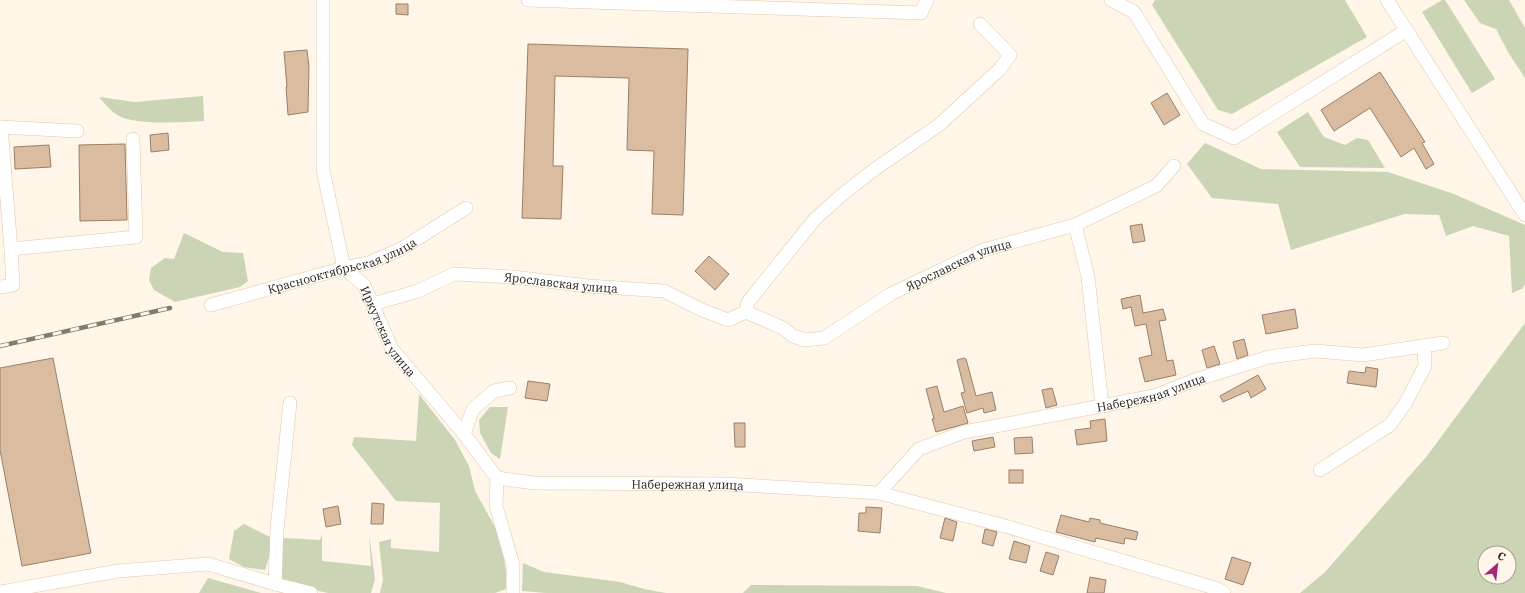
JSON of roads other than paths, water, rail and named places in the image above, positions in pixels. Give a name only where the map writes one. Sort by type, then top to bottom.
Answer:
[{"type":"street","points":[[323,0],[323,170],[344,268]]},
{"type":"street","points":[[528,0],[793,4],[921,13],[927,0]]},
{"type":"street","points":[[1111,0],[1134,12],[1203,124],[1234,138],[1407,30]]},
{"type":"street","points":[[1387,0],[1525,215]]},
{"type":"street","points":[[746,312],[748,302],[815,219],[843,194],[875,169],[939,125],[1000,69],[1010,55],[980,24]]},
{"type":"street","points":[[0,287],[13,285],[0,127],[76,131]]},
{"type":"street","points":[[11,250],[136,237],[133,139]]},
{"type":"street","name":"Ярославская улица","points":[[373,304],[418,291],[454,274],[513,278],[588,286],[664,291],[702,310],[728,320],[746,312],[783,328],[793,336],[805,340],[824,338],[891,294],[983,250],[1075,225],[1156,186],[1174,166]]},
{"type":"street","name":"Краснооктябрьская улица","points":[[211,305],[344,268],[371,262],[401,249],[466,208]]},
{"type":"street","points":[[1075,225],[1088,277],[1102,406]]},
{"type":"street","name":"Иркутская улица","points":[[344,268],[364,285],[392,349],[464,434],[497,478]]},
{"type":"street","name":"Набережная улица","points":[[879,493],[919,448],[964,432],[1154,396],[1195,380],[1269,357],[1315,351],[1363,354],[1444,342]]},
{"type":"street","points":[[1320,470],[1390,425],[1405,404],[1425,366],[1424,346]]},
{"type":"street","points":[[464,434],[472,409],[494,391],[510,388]]},
{"type":"street","points":[[275,584],[278,529],[290,403]]},
{"type":"street","points":[[497,478],[496,506],[514,565],[513,593]]},
{"type":"street","name":"Набережная улица","points":[[497,478],[535,483],[725,484],[879,493],[1005,526],[1218,589],[1224,593]]},
{"type":"street","points":[[0,592],[118,571],[208,564],[311,593]]},
{"type":"railway","points":[[0,346],[170,308]]}]
